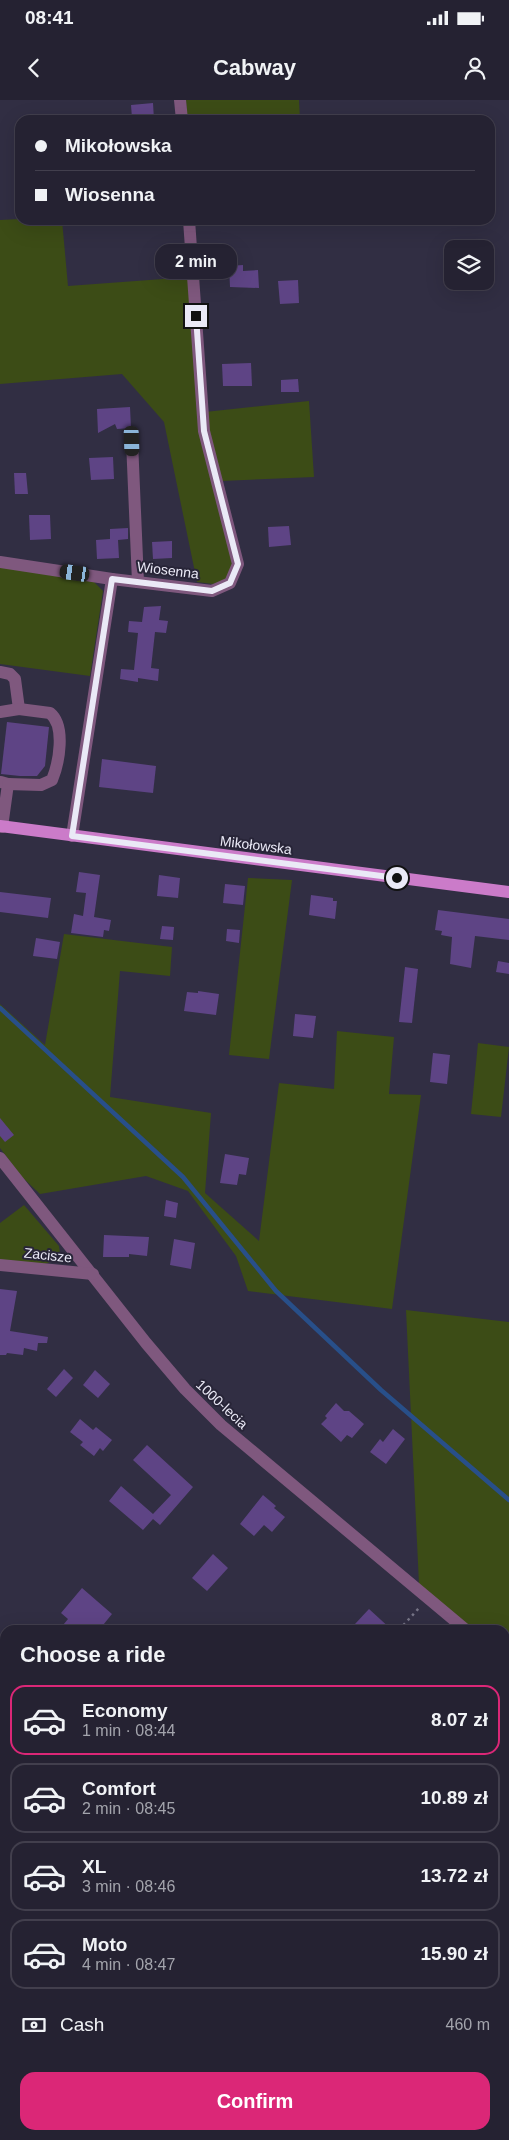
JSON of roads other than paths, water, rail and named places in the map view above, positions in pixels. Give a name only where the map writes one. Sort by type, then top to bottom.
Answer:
[{"type":"main road","name":"Mikołowska","points":[[1,826],[509,892]]},
{"type":"street","points":[[180,100],[182,115]]},
{"type":"street","name":"Wiosenna","points":[[0,562],[112,579],[212,591],[230,583],[238,564],[204,431],[189,225]]},
{"type":"street","points":[[132,441],[138,582]]},
{"type":"street","points":[[72,836],[112,579]]},
{"type":"street","points":[[0,672],[10,674],[15,678],[19,709]]},
{"type":"street","points":[[0,712],[19,709],[50,713],[57,722],[60,735],[52,780],[41,785],[4,783],[1,826]]},
{"type":"street","name":"1000-lecia","points":[[0,1158],[185,1389],[221,1425],[460,1625]]},
{"type":"street","name":"Zacisze","points":[[0,1265],[93,1274]]},
{"type":"waterway","points":[[0,1008],[183,1177],[276,1291],[381,1390],[509,1500]]}]
